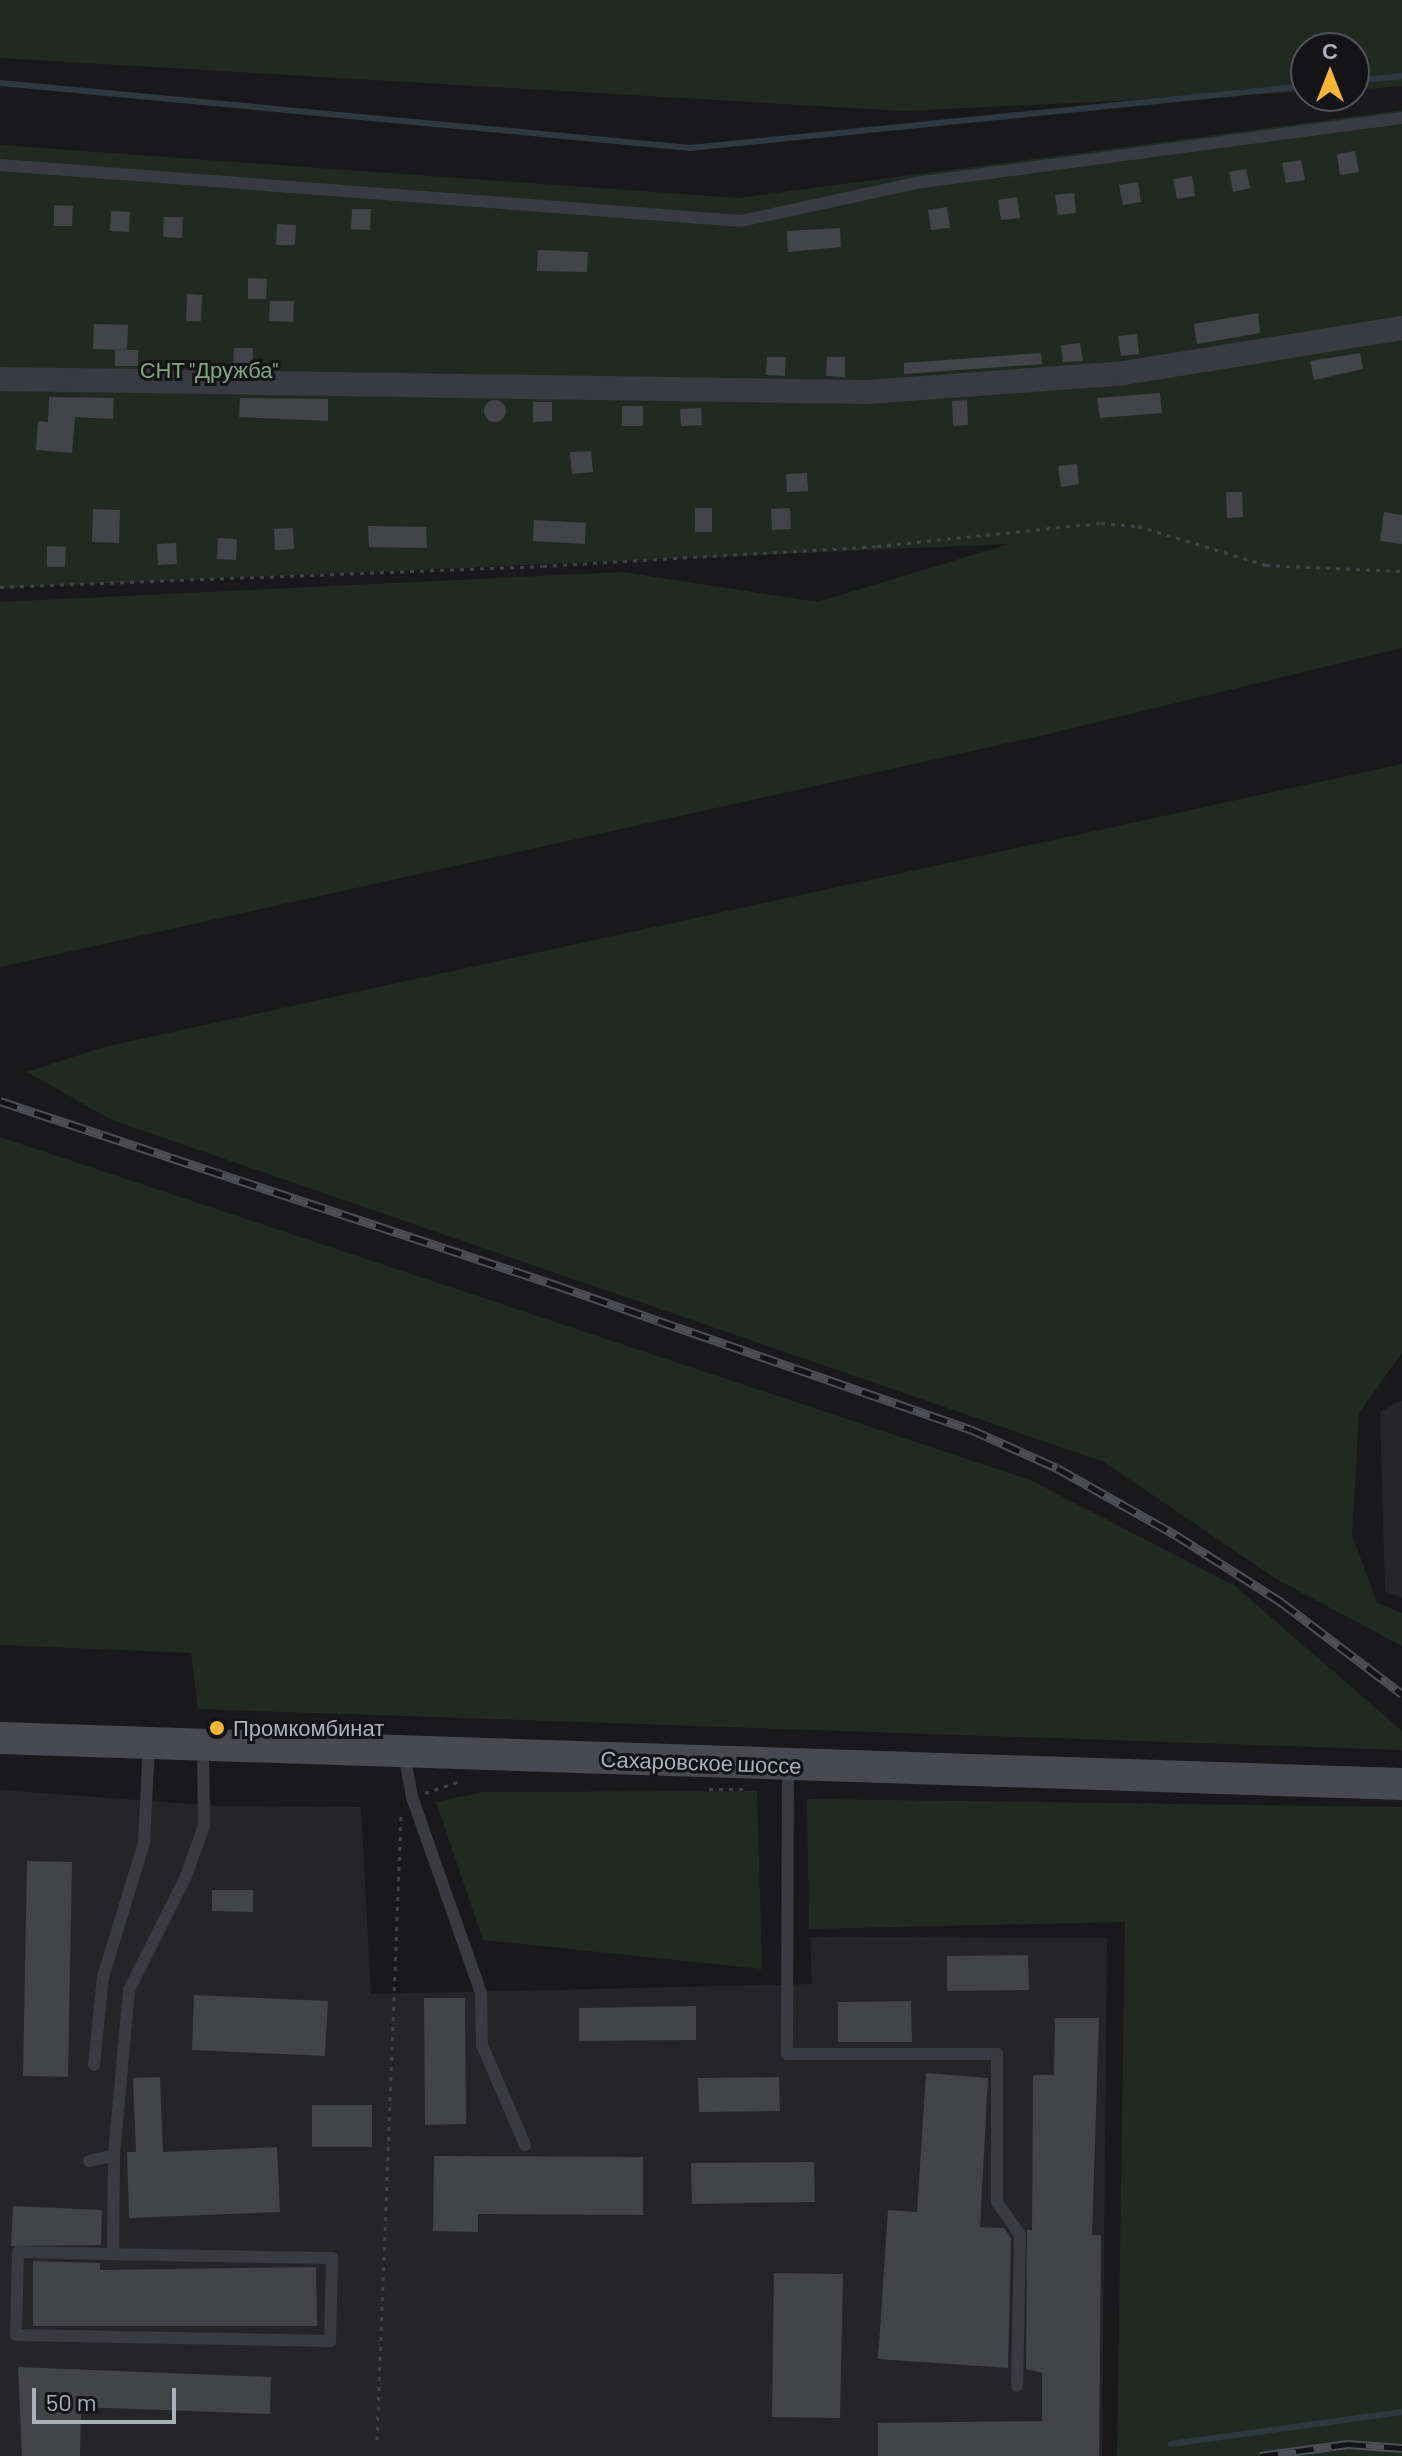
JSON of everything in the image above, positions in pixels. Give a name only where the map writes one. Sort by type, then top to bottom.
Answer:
[{"type":"main road","name":"Сахаровское шоссе","points":[[0,1738],[1402,1784]]},
{"type":"street","points":[[0,379],[868,392],[1124,373],[1402,328]]},
{"type":"lane","points":[[0,165],[741,221],[922,182],[1402,118]]},
{"type":"lane","points":[[94,2065],[103,1977],[144,1843],[149,1743]]},
{"type":"lane","points":[[113,2254],[114,2155],[129,1990],[186,1876],[204,1826],[203,1745]]},
{"type":"lane","points":[[403,1750],[412,1797],[481,1993],[482,2045],[525,2145]]},
{"type":"lane","points":[[788,1765],[787,2054],[997,2054],[997,2202],[1020,2235],[1017,2386]]},
{"type":"lane","points":[[89,2161],[114,2155]]},
{"type":"lane","points":[[18,2252],[113,2254],[332,2258],[330,2341],[16,2335],[18,2252]]},
{"type":"path","points":[[0,587],[543,566],[877,546],[1101,523],[1138,526],[1266,565],[1402,571]]},
{"type":"path","points":[[377,2440],[401,1813]]},
{"type":"shaded area","points":[[1402,1400],[1402,1598],[1385,1591],[1380,1412]]},
{"type":"shaded area","points":[[0,1790],[219,1806],[361,1807],[371,1994],[812,1984],[810,1937],[1107,1938],[1102,2456],[0,2456]]},
{"type":"green space","points":[[0,0],[1402,0],[1402,86],[1370,89],[1370,32],[1290,32],[1290,93],[904,111],[0,58]]},
{"type":"green space","name":"СНТ \"Дружба\"","points":[[1402,110],[1402,648],[1044,735],[0,967],[0,602],[622,572],[818,602],[1009,544],[0,588],[0,145],[738,198]]},
{"type":"green space","points":[[1402,764],[1402,1353],[1359,1413],[1352,1535],[1377,1603],[1402,1613],[1402,1646],[1278,1580],[1104,1462],[112,1120],[27,1072],[104,1047]]},
{"type":"green space","points":[[0,1137],[1030,1480],[1235,1586],[1402,1731],[1402,1750],[198,1709],[191,1653],[0,1645]]},
{"type":"green space","points":[[757,1791],[762,1969],[483,1940],[436,1802],[483,1792]]},
{"type":"green space","points":[[807,1799],[1402,1807],[1402,2456],[1117,2456],[1125,1922],[809,1929]]},
{"type":"building","points":[[1355,151],[1359,172],[1340,175],[1337,154]]},
{"type":"building","points":[[1301,160],[1305,180],[1286,183],[1282,163]]},
{"type":"building","points":[[1246,169],[1250,188],[1233,192],[1229,172]]},
{"type":"building","points":[[1192,176],[1195,196],[1177,199],[1173,179]]},
{"type":"building","points":[[1138,182],[1141,202],[1123,205],[1119,185]]},
{"type":"building","points":[[1074,193],[1076,213],[1058,215],[1055,195]]},
{"type":"building","points":[[1017,197],[1020,218],[1001,220],[998,200]]},
{"type":"building","points":[[54,205],[73,206],[72,226],[54,226]]},
{"type":"building","points":[[947,207],[950,228],[931,230],[928,210]]},
{"type":"building","points":[[352,209],[371,209],[370,230],[351,229]]},
{"type":"building","points":[[111,211],[130,212],[129,232],[110,231]]},
{"type":"building","points":[[164,217],[183,217],[182,238],[163,237]]},
{"type":"building","points":[[277,224],[296,225],[295,245],[276,245]]},
{"type":"building","points":[[840,228],[841,247],[788,252],[787,231]]},
{"type":"building","points":[[538,250],[588,252],[587,272],[537,271]]},
{"type":"building","points":[[248,278],[267,279],[266,299],[248,299]]},
{"type":"building","points":[[187,294],[202,295],[201,321],[186,321]]},
{"type":"building","points":[[270,301],[294,301],[293,322],[269,321]]},
{"type":"building","points":[[1258,313],[1260,333],[1197,344],[1194,324]]},
{"type":"building","points":[[94,324],[128,325],[127,350],[93,349]]},
{"type":"building","points":[[1137,334],[1139,354],[1121,356],[1118,336]]},
{"type":"building","points":[[1080,343],[1083,361],[1063,362],[1061,345]]},
{"type":"building","points":[[234,348],[253,348],[252,368],[233,367]]},
{"type":"building","points":[[115,350],[138,350],[138,366],[115,366]]},
{"type":"building","points":[[1041,353],[1042,364],[904,374],[904,363]]},
{"type":"building","points":[[1360,353],[1363,369],[1314,380],[1310,361]]},
{"type":"building","points":[[767,357],[786,357],[785,376],[766,375]]},
{"type":"building","points":[[827,357],[845,357],[845,377],[826,376]]},
{"type":"building","points":[[1160,393],[1162,413],[1100,418],[1097,398]]},
{"type":"building","points":[[49,397],[114,398],[113,419],[75,417],[72,453],[36,450],[38,421],[48,422]]},
{"type":"building","points":[[240,398],[328,399],[328,421],[239,417]]},
{"type":"building","points":[[495,400],[503,403],[506,411],[503,419],[495,422],[487,419],[484,411],[487,403]]},
{"type":"building","points":[[967,400],[968,425],[953,426],[952,401]]},
{"type":"building","points":[[533,402],[552,402],[552,421],[533,422]]},
{"type":"building","points":[[622,406],[643,406],[643,426],[622,426]]},
{"type":"building","points":[[701,408],[702,425],[681,426],[680,409]]},
{"type":"building","points":[[591,451],[593,472],[572,474],[570,452]]},
{"type":"building","points":[[1077,464],[1079,484],[1061,487],[1058,466]]},
{"type":"building","points":[[807,473],[808,491],[787,492],[786,474]]},
{"type":"building","points":[[1226,492],[1242,492],[1243,517],[1227,518]]},
{"type":"building","points":[[695,508],[712,508],[712,532],[695,532]]},
{"type":"building","points":[[790,508],[791,529],[772,530],[771,509]]},
{"type":"building","points":[[93,509],[120,510],[119,543],[92,542]]},
{"type":"building","points":[[1384,512],[1402,515],[1402,544],[1380,541]]},
{"type":"building","points":[[534,520],[586,523],[585,544],[533,541]]},
{"type":"building","points":[[368,526],[426,527],[427,548],[369,547]]},
{"type":"building","points":[[293,528],[294,549],[275,550],[274,529]]},
{"type":"building","points":[[218,538],[237,539],[236,560],[217,559]]},
{"type":"building","points":[[176,543],[177,564],[158,565],[157,544]]},
{"type":"building","points":[[47,546],[66,547],[65,567],[47,567]]},
{"type":"building","points":[[27,1861],[72,1862],[68,2077],[23,2076]]},
{"type":"building","points":[[212,1890],[253,1890],[253,1912],[212,1911]]},
{"type":"building","points":[[1028,1955],[1029,1990],[947,1991],[947,1956]]},
{"type":"building","points":[[194,1995],[328,2001],[325,2056],[192,2050]]},
{"type":"building","points":[[424,1998],[465,1998],[466,2124],[425,2125]]},
{"type":"building","points":[[911,2001],[912,2042],[838,2042],[838,2002]]},
{"type":"building","points":[[696,2006],[696,2040],[579,2041],[579,2008]]},
{"type":"building","points":[[1055,2018],[1099,2018],[1092,2235],[1101,2235],[1099,2456],[878,2456],[878,2423],[1042,2421],[1042,2373],[1026,2369],[1027,2230],[1032,2230],[1033,2075],[1054,2075]]},
{"type":"building","points":[[926,2073],[988,2078],[980,2227],[1004,2228],[1011,2238],[1008,2368],[878,2359],[888,2210],[917,2212]]},
{"type":"building","points":[[160,2077],[163,2152],[277,2147],[280,2212],[129,2218],[127,2152],[136,2152],[133,2078]]},
{"type":"building","points":[[779,2077],[780,2111],[699,2112],[698,2078]]},
{"type":"building","points":[[312,2105],[372,2105],[372,2147],[312,2147]]},
{"type":"building","points":[[434,2156],[643,2157],[643,2215],[478,2214],[478,2232],[433,2231]]},
{"type":"building","points":[[814,2162],[815,2202],[692,2204],[691,2163]]},
{"type":"building","points":[[13,2206],[102,2210],[101,2245],[11,2246]]},
{"type":"building","points":[[33,2261],[100,2263],[100,2270],[316,2267],[317,2326],[33,2326]]},
{"type":"building","points":[[774,2273],[843,2274],[840,2418],[772,2417]]},
{"type":"building","points":[[18,2367],[271,2377],[270,2414],[81,2407],[80,2456],[22,2456]]},
{"type":"waterway","points":[[1370,79],[1402,76]]},
{"type":"waterway","points":[[0,83],[690,148],[1290,88]]},
{"type":"waterway","points":[[1171,2444],[1402,2412]]},
{"type":"railway","points":[[0,1101],[556,1285],[970,1429],[1057,1468],[1176,1535],[1281,1602],[1402,1694]]},
{"type":"railway","points":[[1260,2456],[1348,2444],[1402,2448]]},
{"type":"place","name":"Промкомбинат","points":[[217,1728]]}]
